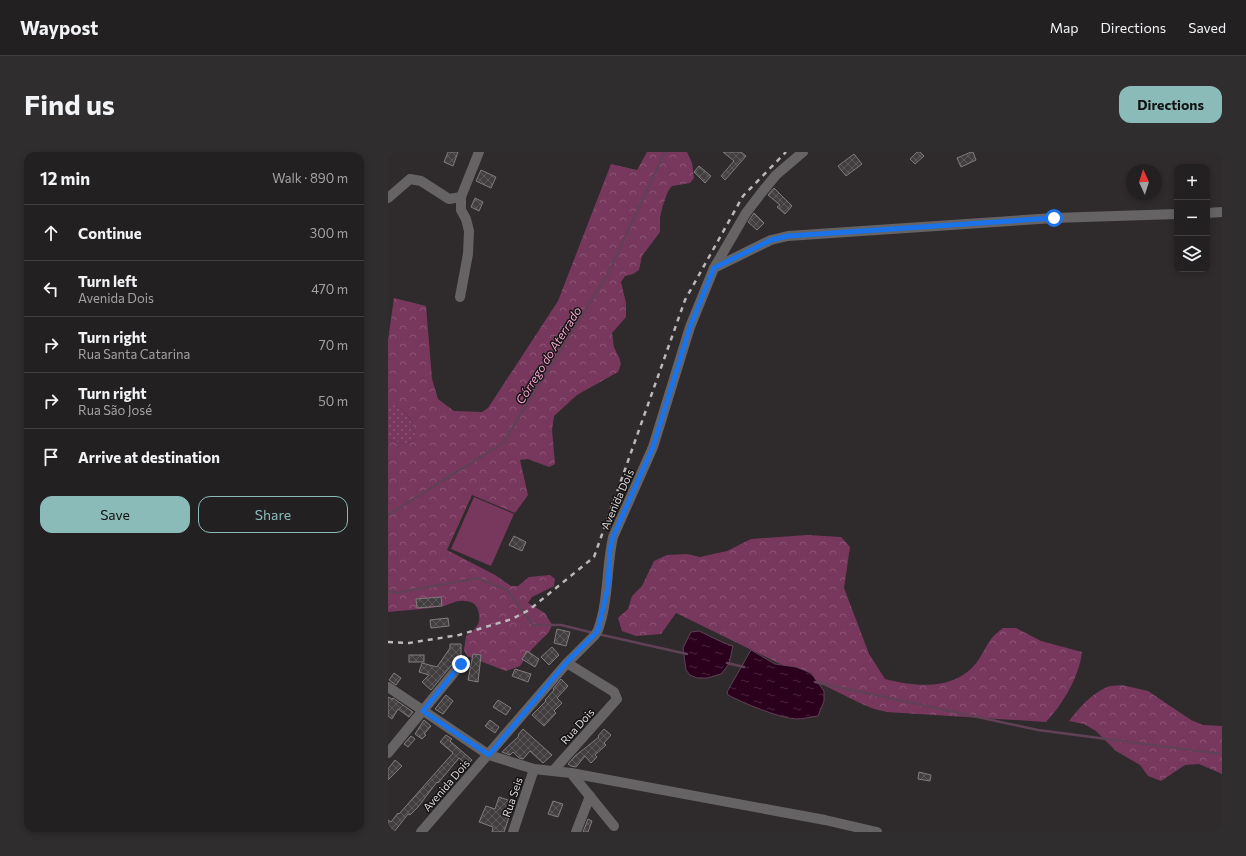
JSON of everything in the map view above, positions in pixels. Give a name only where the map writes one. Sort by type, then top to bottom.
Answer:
[{"type":"street","points":[[460,296],[468,254],[469,231],[466,218],[461,210],[461,197],[479,152]]},
{"type":"street","name":"Avenida Dois","points":[[421,832],[489,755],[566,663],[596,632],[608,587],[610,549],[613,537],[653,447],[690,327],[714,268],[746,213],[762,192],[776,175],[803,152]]},
{"type":"street","points":[[388,198],[410,179],[421,181],[449,199],[461,197]]},
{"type":"street","points":[[1210,213],[1222,212]]},
{"type":"street","points":[[714,268],[771,240],[788,236],[1054,218],[1174,214]]},
{"type":"street","name":"Rua Dois","points":[[553,771],[617,700],[614,692],[566,663]]},
{"type":"street","points":[[388,753],[461,664]]},
{"type":"street","points":[[388,687],[489,755],[534,769],[572,773],[825,820],[877,832]]},
{"type":"street","name":"Rua Seis","points":[[513,832],[534,769]]},
{"type":"street","points":[[572,773],[614,826]]},
{"type":"street","points":[[576,832],[590,796]]},
{"type":"green space","points":[[647,152],[687,152],[692,163],[694,178],[690,183],[672,186],[668,191],[660,217],[660,232],[642,256],[639,270],[633,274],[625,276],[621,282],[626,303],[626,317],[612,333],[614,347],[620,359],[620,368],[618,372],[577,395],[554,416],[552,430],[555,464],[549,467],[528,459],[520,460],[528,495],[515,513],[472,495],[447,550],[495,575],[511,586],[518,586],[529,577],[550,575],[555,579],[554,586],[532,597],[528,603],[545,613],[552,625],[549,632],[532,649],[520,666],[506,671],[467,656],[464,650],[466,636],[474,629],[479,621],[478,611],[473,603],[468,601],[459,601],[444,606],[388,612],[388,439],[399,443],[409,443],[415,439],[414,427],[408,416],[400,408],[388,402],[388,340],[394,298],[426,306],[432,379],[438,399],[454,411],[482,412],[488,408],[558,301],[611,164],[637,170]]},
{"type":"green space","points":[[388,402],[400,408],[411,421],[414,427],[415,439],[409,443],[395,442],[388,439]]},
{"type":"green space","points":[[474,497],[514,514],[491,566],[451,549]]},
{"type":"green space","points":[[807,535],[841,537],[850,547],[844,588],[869,654],[885,679],[922,685],[946,682],[958,678],[977,662],[991,639],[997,633],[1003,628],[1016,628],[1041,641],[1082,652],[1078,671],[1064,699],[1046,722],[887,712],[862,704],[676,613],[661,634],[636,636],[622,631],[618,618],[628,609],[632,596],[642,586],[654,561],[667,555],[687,554],[700,557],[727,551],[751,539]]},
{"type":"green space","points":[[1122,685],[1148,691],[1191,720],[1203,725],[1222,726],[1222,774],[1199,764],[1185,765],[1161,781],[1148,776],[1140,765],[1116,751],[1096,731],[1084,724],[1069,721],[1081,706],[1096,693],[1109,686]]},
{"type":"water","points":[[699,631],[733,646],[729,664],[721,674],[707,678],[697,678],[690,675],[686,670],[683,648],[691,632]]},
{"type":"water","points":[[751,650],[775,664],[796,667],[811,673],[824,691],[824,701],[818,716],[796,719],[780,716],[761,710],[728,695],[727,692]]},
{"type":"building","points":[[448,152],[458,152],[453,166],[444,162]]},
{"type":"building","points":[[723,152],[741,152],[746,156],[725,180],[721,176],[734,161]]},
{"type":"building","points":[[917,152],[920,152],[924,156],[915,164],[910,159]]},
{"type":"building","points":[[973,152],[976,160],[961,167],[957,158]]},
{"type":"building","points":[[854,154],[862,164],[846,176],[838,166]]},
{"type":"building","points":[[699,166],[711,176],[705,183],[694,172]]},
{"type":"building","points":[[481,170],[496,177],[491,188],[476,181]]},
{"type":"building","points":[[774,188],[792,206],[785,214],[777,207],[780,205],[768,195]]},
{"type":"building","points":[[475,198],[483,202],[479,211],[471,207]]},
{"type":"building","points":[[754,213],[764,223],[757,230],[748,222]]},
{"type":"building","points":[[514,536],[526,542],[522,551],[509,545]]},
{"type":"building","points":[[441,597],[442,606],[417,608],[416,599]]},
{"type":"building","points":[[448,618],[449,626],[431,628],[430,620]]},
{"type":"building","points":[[557,629],[570,632],[566,646],[554,643]]},
{"type":"building","points":[[450,644],[461,644],[461,658],[456,660],[431,690],[422,682],[429,675],[419,672],[422,663],[437,667],[450,648]]},
{"type":"building","points":[[552,647],[559,655],[549,665],[541,657]]},
{"type":"building","points":[[527,651],[539,659],[535,667],[522,659]]},
{"type":"building","points":[[473,654],[481,655],[478,682],[468,680]]},
{"type":"building","points":[[409,655],[424,655],[424,662],[409,662]]},
{"type":"building","points":[[515,669],[531,674],[528,682],[512,676]]},
{"type":"building","points":[[394,673],[401,678],[396,685],[389,680]]},
{"type":"building","points":[[561,679],[568,686],[557,698],[562,703],[554,711],[556,713],[544,726],[532,715],[546,701],[545,700]]},
{"type":"building","points":[[446,695],[453,701],[443,714],[435,709]]},
{"type":"building","points":[[388,697],[393,698],[413,712],[409,717],[398,709],[392,719],[388,716]]},
{"type":"building","points":[[498,700],[511,708],[506,715],[493,707]]},
{"type":"building","points":[[424,720],[431,726],[424,734],[426,735],[422,739],[415,734]]},
{"type":"building","points":[[490,720],[499,727],[495,733],[485,726]]},
{"type":"building","points":[[523,729],[552,755],[543,763],[530,751],[523,759],[519,758],[513,752],[510,755],[502,752],[519,736],[518,735]]},
{"type":"building","points":[[604,729],[611,735],[604,743],[606,745],[595,755],[597,757],[591,763],[585,756],[576,767],[568,764],[575,756],[599,737],[598,736]]},
{"type":"building","points":[[446,735],[452,739],[450,741],[472,760],[467,765],[459,758],[438,783],[437,782],[418,807],[410,815],[408,814],[393,832],[388,828],[388,820],[391,822],[398,813],[399,814],[453,753],[440,742]]},
{"type":"building","points":[[411,736],[415,739],[408,747],[404,744]]},
{"type":"building","points":[[395,760],[402,766],[388,780],[388,769]]},
{"type":"building","points":[[919,772],[931,775],[930,781],[918,779]]},
{"type":"building","points":[[499,797],[514,802],[504,832],[492,832],[493,827],[479,822],[486,806],[495,809]]},
{"type":"building","points":[[553,801],[563,804],[558,817],[548,814]]},
{"type":"building","points":[[588,819],[592,821],[588,832],[583,832]]},
{"type":"waterway","name":"Córrego do Aterrado","points":[[388,515],[503,443],[609,272],[665,152]]},
{"type":"waterway","points":[[388,591],[396,593],[477,578],[507,590],[533,625],[561,625],[594,633]]},
{"type":"waterway","points":[[598,634],[687,654]]},
{"type":"waterway","points":[[727,663],[744,667]]},
{"type":"waterway","points":[[815,682],[1038,730],[1222,754]]},
{"type":"railway","points":[[388,642],[409,643],[459,635],[512,619],[529,610],[594,557],[685,300],[743,196],[786,152]]},
{"type":"route","points":[[461,664],[423,711],[489,755],[566,663],[598,630],[608,587],[610,549],[613,537],[653,447],[690,327],[714,268],[771,240],[788,236],[1054,218]]}]
